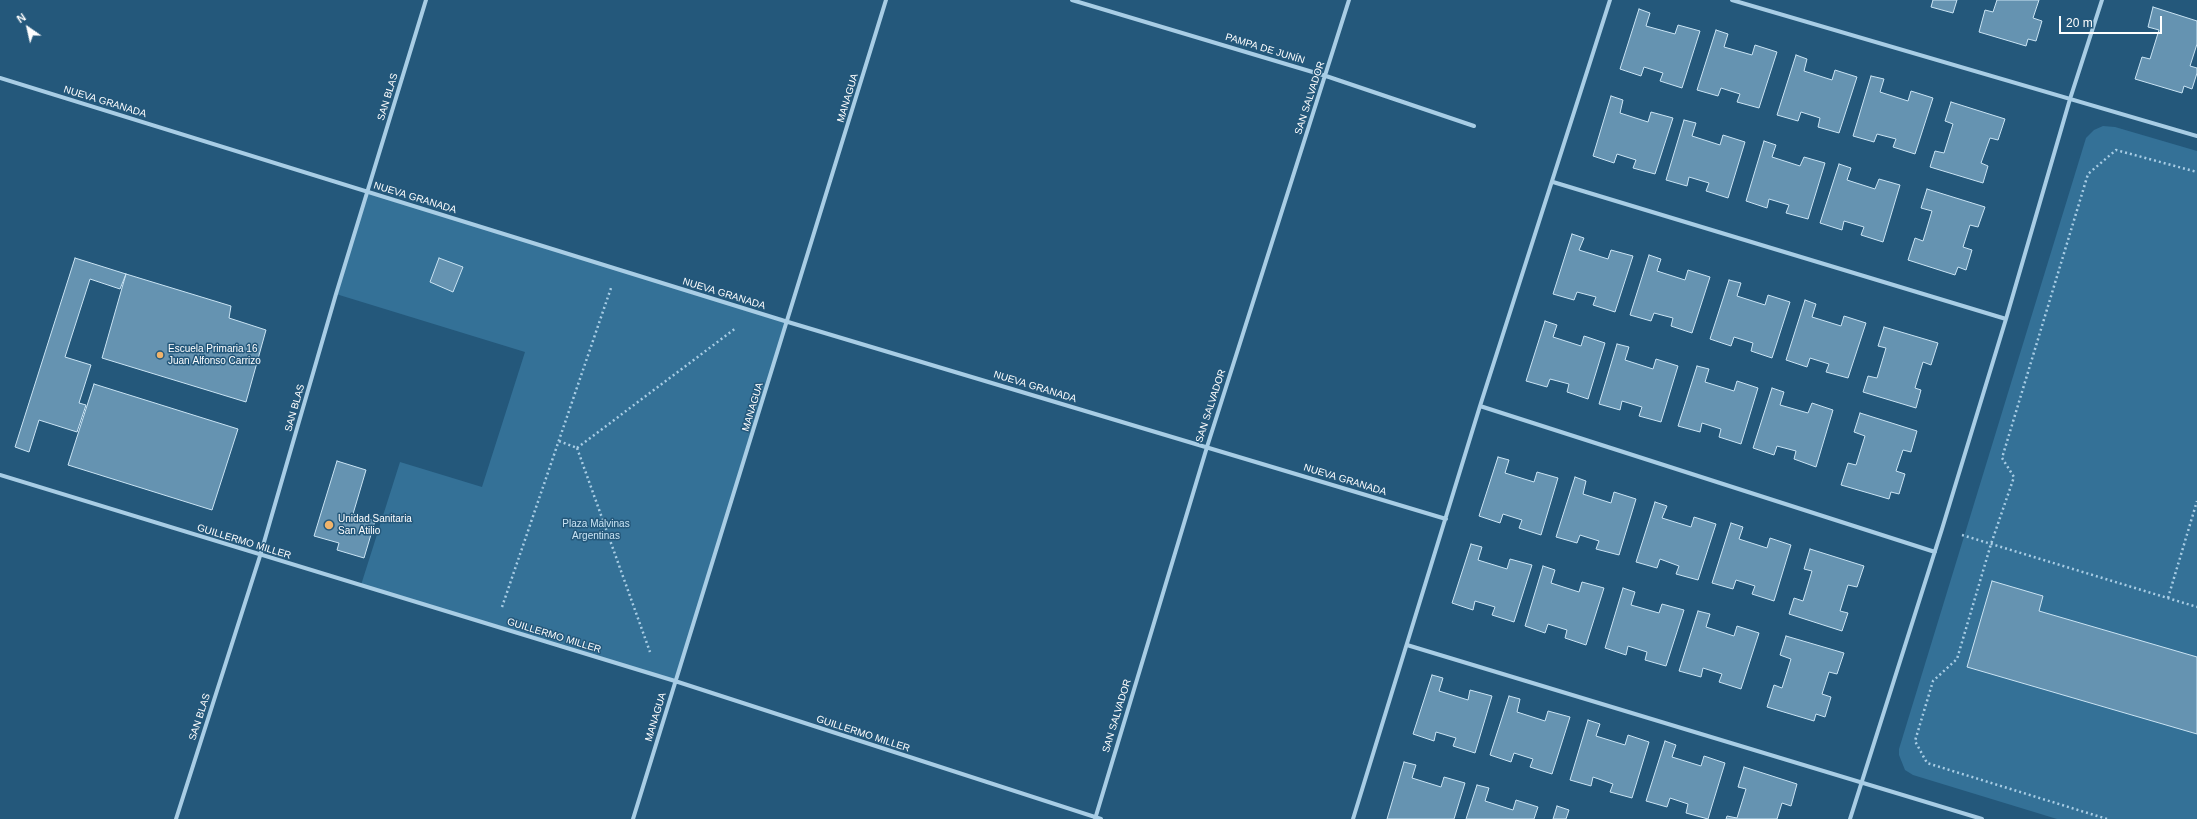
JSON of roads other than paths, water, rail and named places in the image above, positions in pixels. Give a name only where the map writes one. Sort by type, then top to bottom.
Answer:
[{"type":"street","name":"SAN BLAS","points":[[176,819],[260,556],[336,294],[426,0]]},
{"type":"street","name":"MANAGUA","points":[[633,819],[788,322],[886,0]]},
{"type":"street","name":"PAMPA DE JUNÍN","points":[[1072,0],[1326,76],[1474,126]]},
{"type":"street","name":"SAN SALVADOR","points":[[1095,818],[1207,446],[1349,0]]},
{"type":"street","points":[[1353,819],[1480,406],[1553,182],[1610,0]]},
{"type":"street","points":[[1732,0],[2197,136]]},
{"type":"street","points":[[1850,819],[1935,552],[2006,319],[2070,99],[2102,0]]},
{"type":"street","name":"NUEVA GRANADA","points":[[0,78],[788,322],[1207,446],[1446,519]]},
{"type":"street","points":[[1553,182],[2006,319]]},
{"type":"street","points":[[1480,406],[1935,552]]},
{"type":"street","name":"GUILLERMO MILLER","points":[[0,475],[260,556],[495,626],[675,682],[1101,819]]},
{"type":"street","points":[[1407,645],[1982,819]]},
{"type":"place","name":"Escuela Primaria 16 Juan Alfonso Carrizo","points":[[160,355]]},
{"type":"place","name":"Unidad Sanitaria San Atilio","points":[[329,525]]},
{"type":"park label","name":"Plaza Malvinas Argentinas","points":[[596,530]]}]
